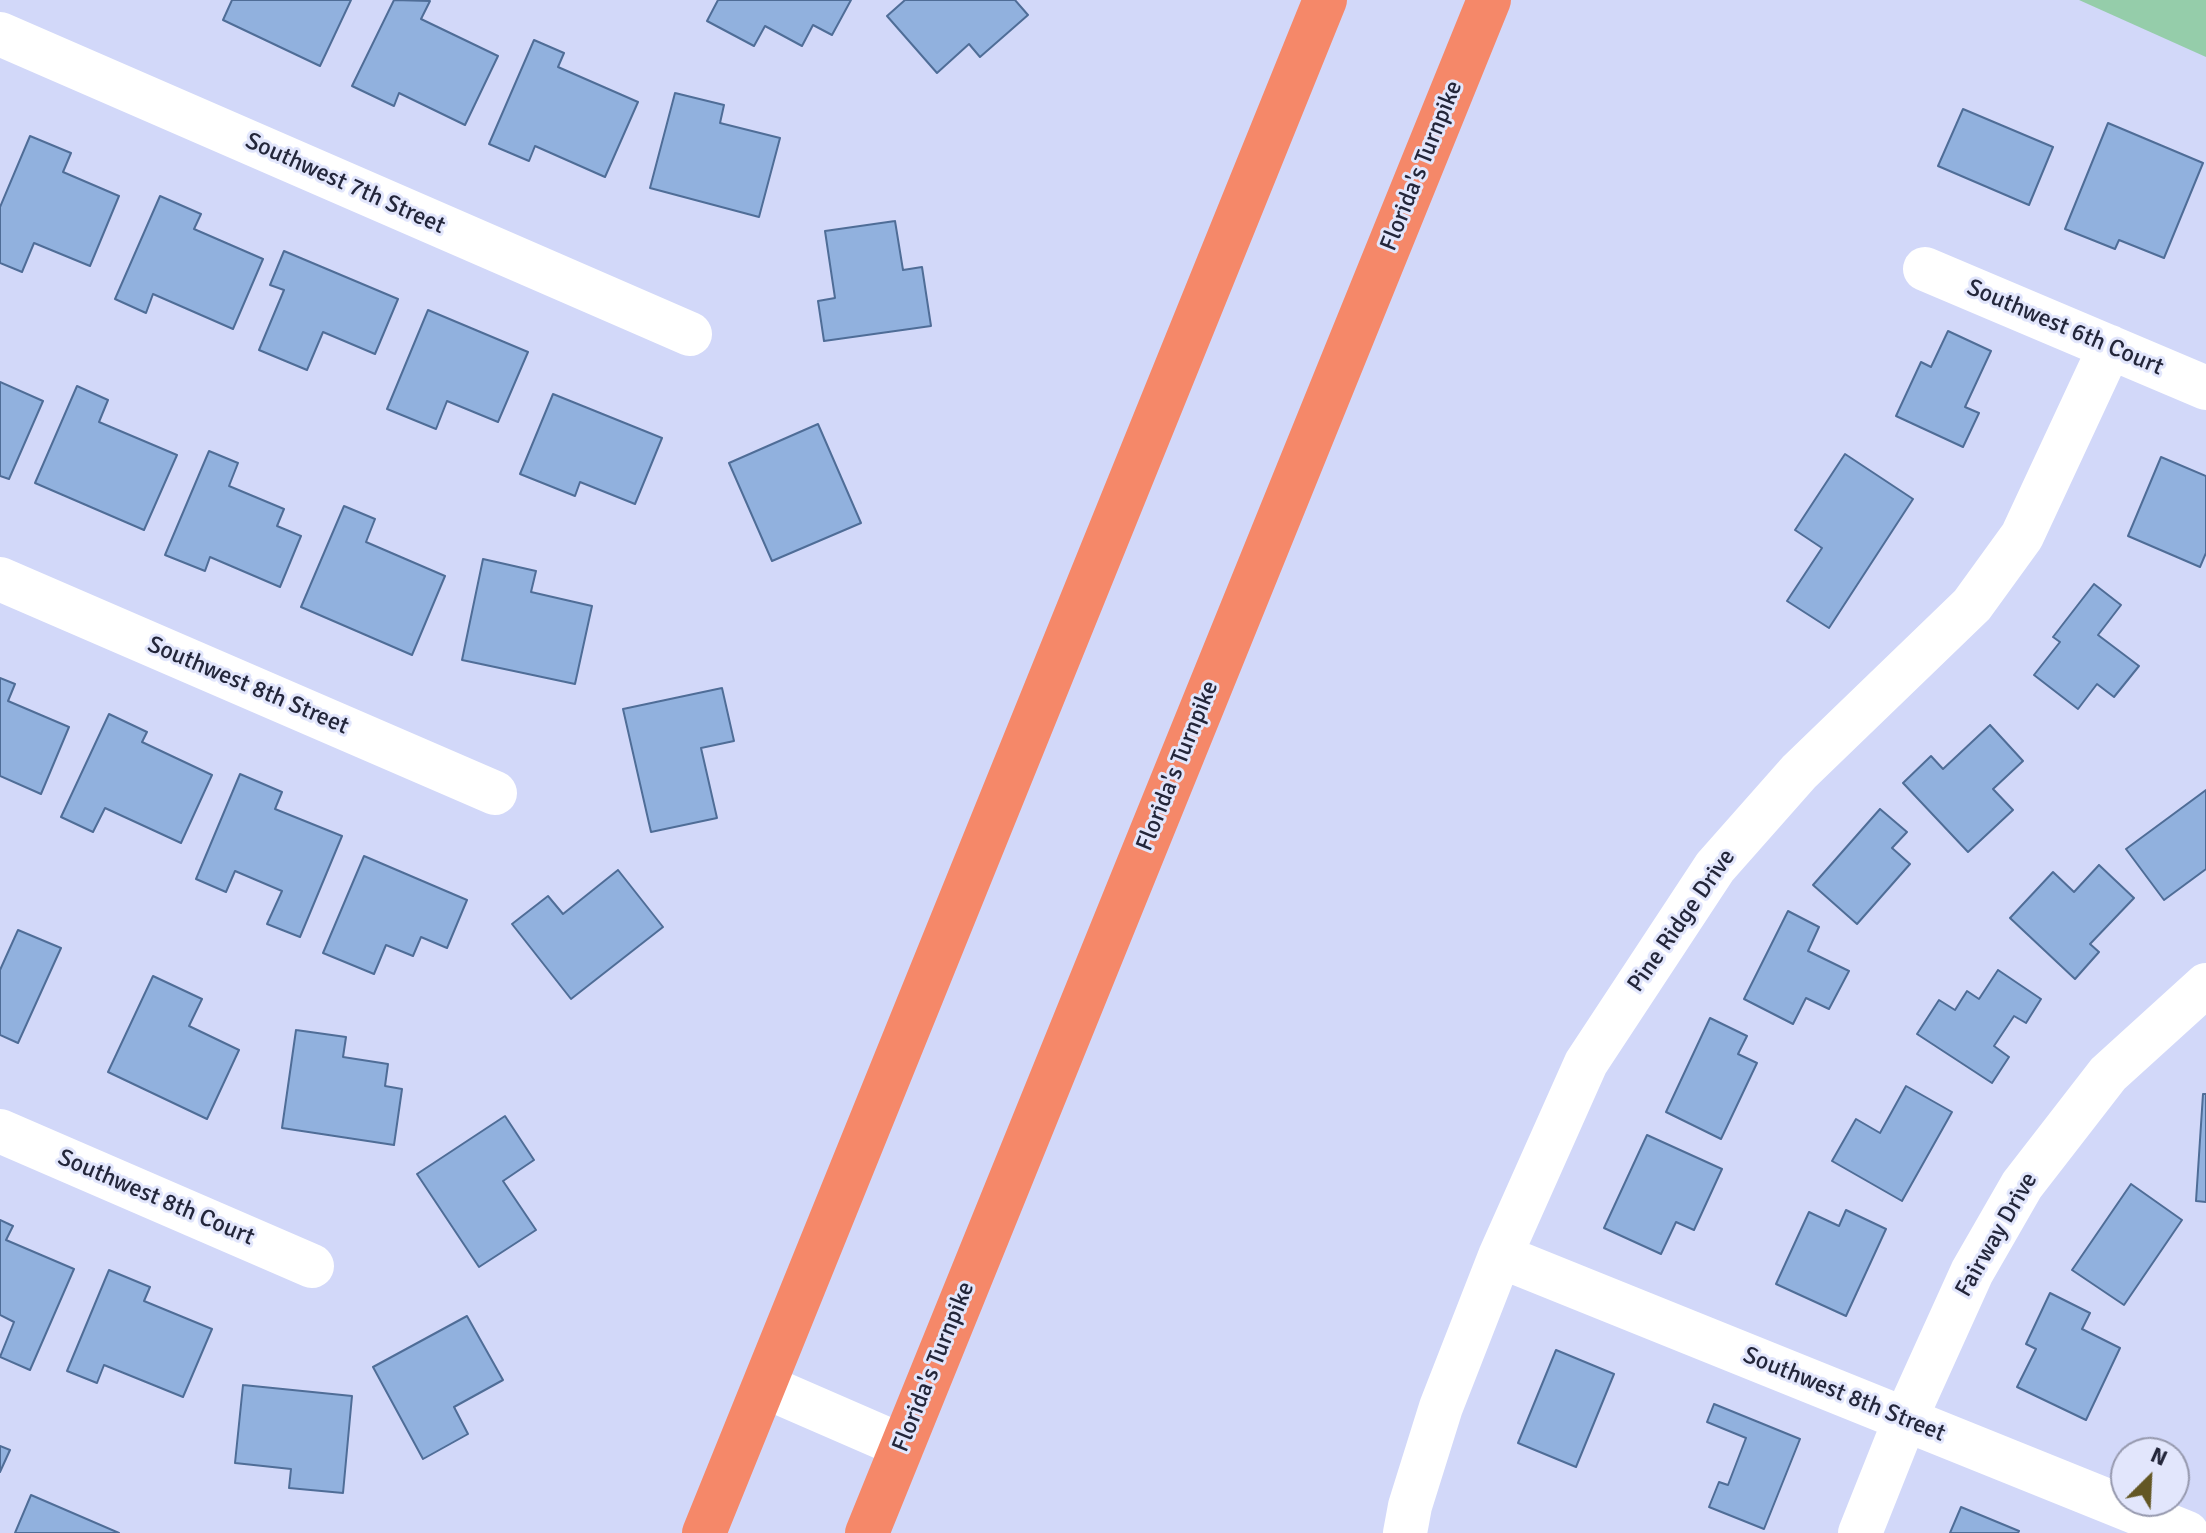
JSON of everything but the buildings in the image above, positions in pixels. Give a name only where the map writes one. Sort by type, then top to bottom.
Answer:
[{"type":"highway","points":[[704,1533],[1325,0]]},
{"type":"highway","name":"Florida's Turnpike","points":[[867,1533],[1489,0]]},
{"type":"street","name":"Southwest 7th Street","points":[[0,34],[690,334]]},
{"type":"street","name":"Southwest 6th Court","points":[[1925,269],[2206,388]]},
{"type":"street","name":"Pine Ridge Drive","points":[[1405,1533],[1410,1506],[1441,1407],[1500,1256],[1586,1063],[1715,867],[1799,772],[1972,605],[2022,536],[2110,347]]},
{"type":"street","name":"Southwest 8th Street","points":[[0,579],[495,793]]},
{"type":"street","name":"Fairway Drive","points":[[1860,1533],[1905,1420],[1972,1272],[2022,1185],[2108,1074],[2206,985]]},
{"type":"street","name":"Southwest 8th Court","points":[[0,1131],[312,1266]]},
{"type":"street","name":"Southwest 8th Street","points":[[1500,1256],[2187,1533]]},
{"type":"street","points":[[764,1386],[902,1446]]},
{"type":"green space","points":[[2079,0],[2206,0],[2206,57]]}]
